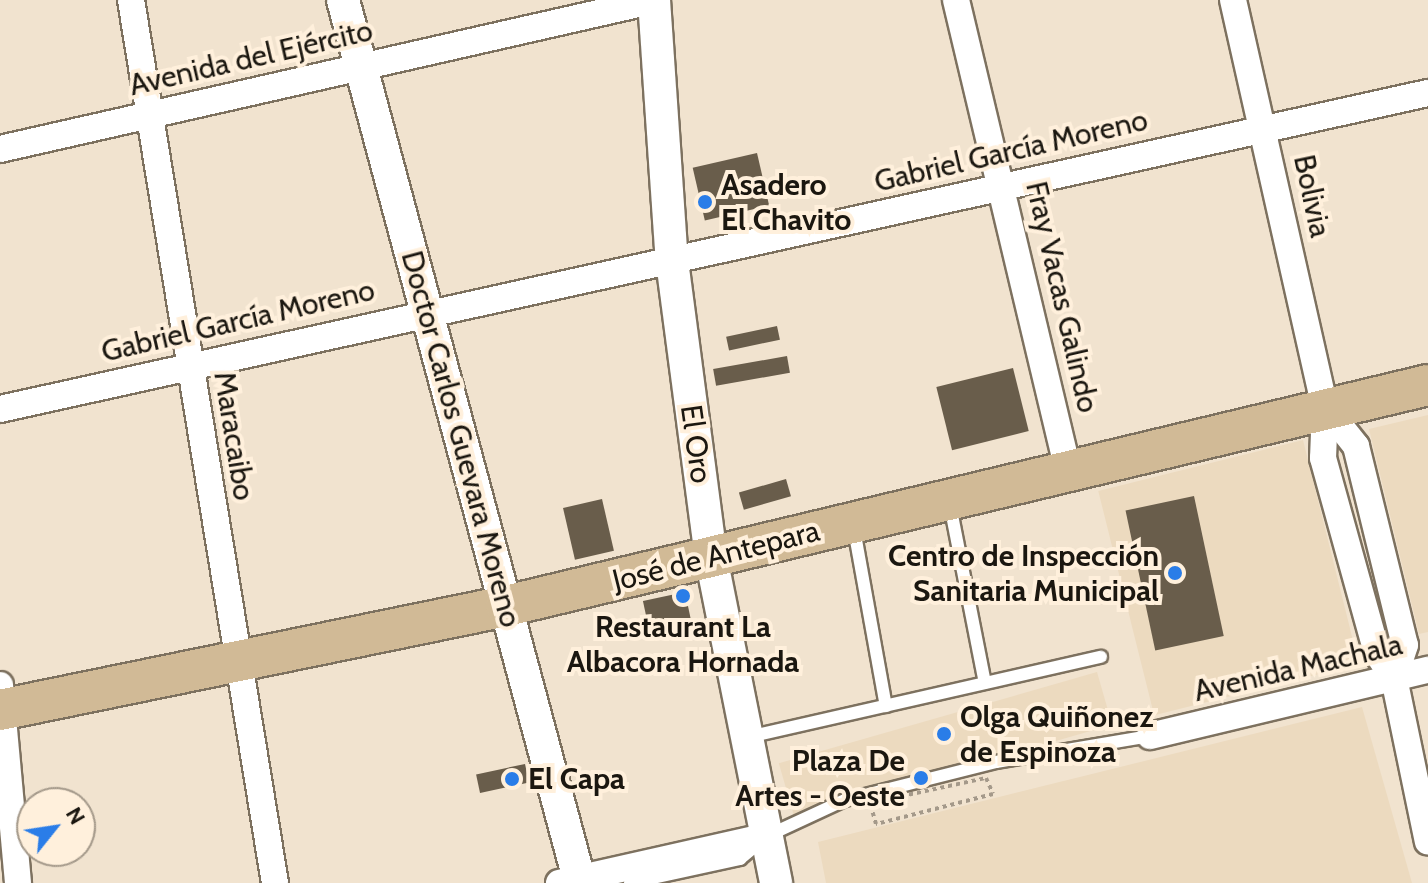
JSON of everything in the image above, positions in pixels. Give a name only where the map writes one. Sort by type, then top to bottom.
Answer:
[{"type":"main road","name":"José de Antepara","points":[[1,702],[239,662],[506,606],[1325,407],[1428,385]]},
{"type":"street","name":"Maracaibo","points":[[131,0],[275,883]]},
{"type":"street","name":"Doctor Carlos Guevara Moreno","points":[[343,0],[506,606],[569,881]]},
{"type":"street","name":"Avenida del Ejército","points":[[0,149],[655,0]]},
{"type":"street","name":"El Oro","points":[[655,0],[672,261],[711,557],[776,883]]},
{"type":"street","name":"Fray Vacas Galindo","points":[[956,0],[1004,185],[1068,470]]},
{"type":"street","name":"Bolivia","points":[[1233,0],[1265,128],[1325,407],[1356,446],[1405,645],[1394,678],[1428,842]]},
{"type":"street","name":"Gabriel García Moreno","points":[[0,409],[190,363],[672,261],[1428,93]]},
{"type":"street","name":"Avenida Machala","points":[[1150,736],[1428,670]]},
{"type":"street","points":[[1,702],[18,883]]},
{"type":"street","name":"Avenida Machala","points":[[569,881],[767,836]]},
{"type":"lane","points":[[949,498],[985,683]]},
{"type":"lane","points":[[853,522],[886,706]]},
{"type":"lane","points":[[748,737],[1101,657]]},
{"type":"lane","name":"Avenida Machala","points":[[630,883],[740,859],[767,836],[845,800],[921,778],[1150,736]]},
{"type":"path","points":[[986,778],[993,794],[876,824],[870,803],[986,778]]},
{"type":"shaded area","points":[[1428,415],[1428,632],[1419,634],[1369,429]]},
{"type":"shaded area","points":[[1303,440],[1359,664],[1154,715],[1098,491]]},
{"type":"shaded area","name":"Olga Quiñonez de Espinoza","points":[[1097,672],[1112,725],[794,816],[779,763]]},
{"type":"shaded area","points":[[1362,707],[1412,883],[826,883],[818,842]]},
{"type":"building","points":[[757,153],[769,206],[705,220],[693,168]]},
{"type":"building","points":[[777,326],[780,340],[729,351],[726,337]]},
{"type":"building","points":[[787,356],[790,373],[716,386],[713,369]]},
{"type":"building","points":[[1013,368],[1029,431],[952,450],[936,387]]},
{"type":"building","points":[[786,479],[791,496],[744,510],[739,493]]},
{"type":"building","name":"Centro de Inspección Sanitaria Municipal","points":[[1194,496],[1224,636],[1155,650],[1126,511]]},
{"type":"building","points":[[602,499],[614,551],[575,560],[563,508]]},
{"type":"building","points":[[685,592],[693,631],[651,640],[643,601]]},
{"type":"building","points":[[525,764],[529,783],[480,793],[476,774]]},
{"type":"place","name":"Asadero El Chavito","points":[[705,202]]},
{"type":"place","name":"Centro de Inspección Sanitaria Municipal","points":[[1175,573]]},
{"type":"place","name":"Restaurant La Albacora Hornada","points":[[683,596]]},
{"type":"place","name":"Olga Quiñonez de Espinoza","points":[[944,734]]},
{"type":"place","name":"Plaza De Artes - Oeste","points":[[921,778]]},
{"type":"place","name":"El Capa","points":[[512,779]]}]
